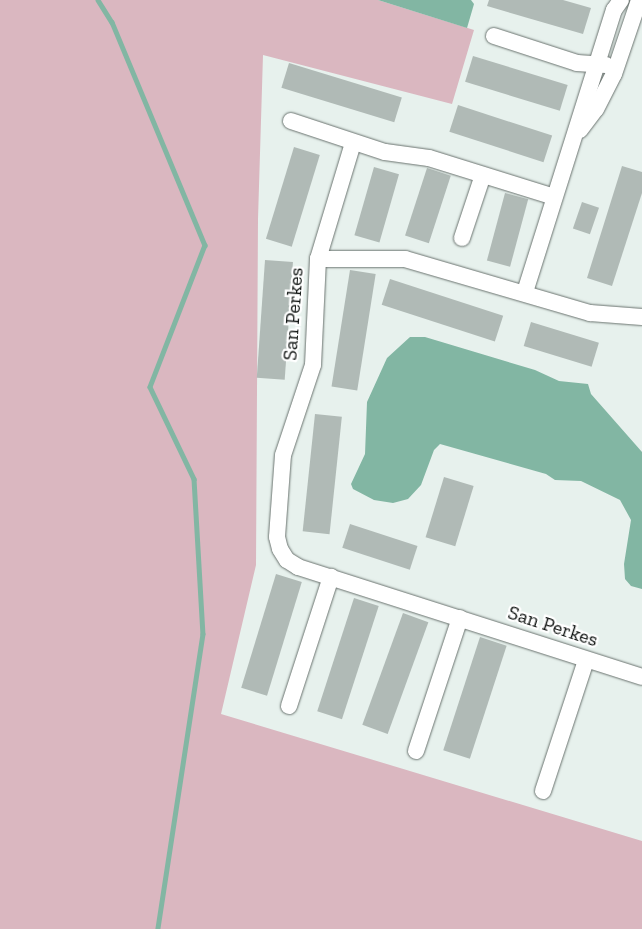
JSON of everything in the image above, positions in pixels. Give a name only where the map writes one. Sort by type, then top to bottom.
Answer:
[{"type":"street","points":[[525,292],[614,10],[621,0]]},
{"type":"street","points":[[572,142],[596,109],[616,67],[639,0]]},
{"type":"street","points":[[494,36],[577,63],[616,67]]},
{"type":"street","points":[[290,121],[353,143],[385,152],[429,158],[554,197]]},
{"type":"street","name":"San Perkes","points":[[353,143],[318,258],[313,365],[283,455],[276,537],[287,560],[298,567],[331,578],[586,660],[642,676]]},
{"type":"street","points":[[462,238],[483,175]]},
{"type":"street","points":[[318,258],[405,259],[525,292],[590,313],[641,312]]},
{"type":"street","points":[[289,706],[331,578]]},
{"type":"street","points":[[416,751],[460,618]]},
{"type":"street","points":[[543,791],[586,660]]},
{"type":"shaded area","points":[[0,0],[378,0],[474,30],[452,104],[263,55],[258,219],[256,565],[221,714],[642,841],[642,929],[0,929]]},
{"type":"shaded area","points":[[378,0],[471,0],[474,4],[467,28]]},
{"type":"shaded area","points":[[410,337],[425,337],[535,370],[559,381],[588,384],[591,394],[642,452],[642,589],[631,586],[625,579],[624,564],[631,520],[620,500],[581,481],[555,480],[546,474],[440,444],[434,450],[421,485],[408,499],[393,503],[374,500],[353,489],[351,484],[365,454],[367,402],[387,358]]},
{"type":"building","points":[[489,0],[563,0],[591,8],[583,34],[487,6]]},
{"type":"building","points":[[473,56],[568,85],[560,111],[465,82]]},
{"type":"building","points":[[289,63],[402,97],[394,122],[281,88]]},
{"type":"building","points":[[458,105],[552,136],[544,162],[449,132]]},
{"type":"building","points":[[294,147],[320,155],[292,247],[266,239]]},
{"type":"building","points":[[622,166],[642,172],[642,193],[612,286],[587,278]]},
{"type":"building","points":[[374,167],[399,174],[379,242],[354,235]]},
{"type":"building","points":[[427,168],[451,176],[429,243],[405,236]]},
{"type":"building","points":[[505,193],[528,199],[510,267],[487,261]]},
{"type":"building","points":[[582,202],[599,208],[590,234],[573,228]]},
{"type":"building","points":[[265,260],[293,262],[285,380],[257,378]]},
{"type":"building","points":[[350,270],[376,274],[357,391],[332,387]]},
{"type":"building","points":[[390,279],[503,316],[495,341],[382,305]]},
{"type":"building","points":[[531,322],[599,343],[592,367],[524,346]]},
{"type":"building","points":[[315,414],[342,417],[330,534],[303,531]]},
{"type":"building","points":[[444,477],[474,486],[455,546],[426,537]]},
{"type":"building","points":[[350,524],[418,546],[410,570],[342,548]]},
{"type":"building","points":[[276,574],[302,582],[267,696],[241,688]]},
{"type":"building","points":[[354,598],[379,606],[342,719],[317,711]]},
{"type":"building","points":[[403,613],[428,622],[388,734],[362,725]]},
{"type":"building","points":[[480,637],[507,646],[470,759],[443,750]]},
{"type":"waterway","points":[[98,0],[112,22],[205,245],[150,387],[194,479],[203,634],[158,929]]}]
